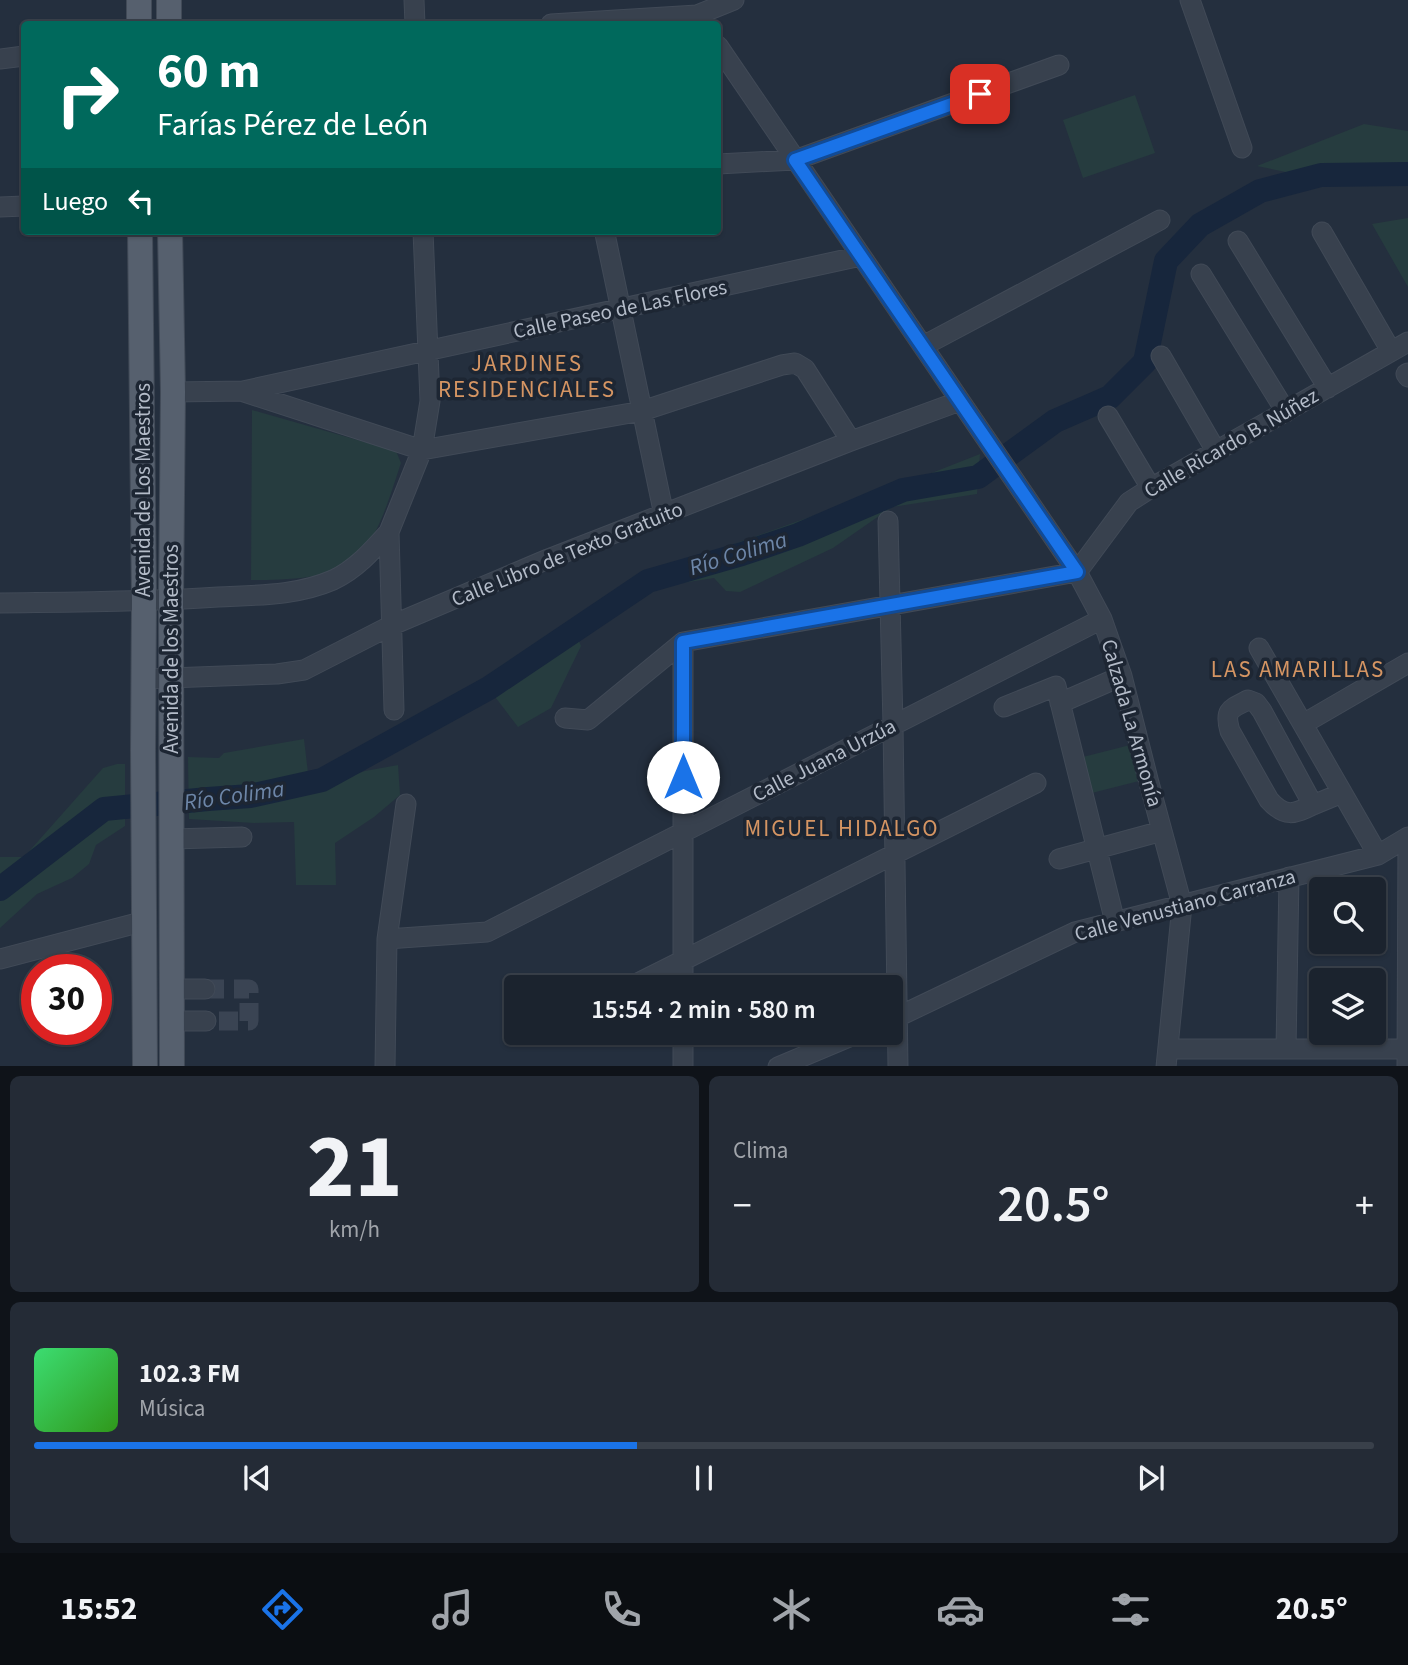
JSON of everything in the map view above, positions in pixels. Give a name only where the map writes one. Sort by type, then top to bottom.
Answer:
[{"type":"main road","points":[[139,0],[139,21]]},
{"type":"main road","points":[[169,0],[169,21]]},
{"type":"main road","name":"Avenida de Los Maestros","points":[[140,235],[143,750]]},
{"type":"main road","name":"Avenida de los Maestros","points":[[170,235],[173,392],[172,1066]]},
{"type":"main road","name":"Avenida de los Maestros","points":[[143,750],[145,1066]]},
{"type":"street","points":[[414,0],[415,21]]},
{"type":"street","points":[[590,21],[695,13],[734,0]]},
{"type":"street","points":[[1190,0],[1242,148]]},
{"type":"street","points":[[721,50],[960,401]]},
{"type":"street","points":[[0,59],[21,56]]},
{"type":"street","points":[[721,164],[795,160],[1059,65]]},
{"type":"street","points":[[0,207],[21,206]]},
{"type":"street","points":[[923,346],[1160,219]]},
{"type":"street","points":[[1322,232],[1399,347]]},
{"type":"street","points":[[0,603],[144,601],[290,593],[315,587],[353,569],[389,532],[422,450],[430,401],[423,235]]},
{"type":"street","points":[[605,235],[664,515]]},
{"type":"street","points":[[1238,241],[1328,388]]},
{"type":"street","name":"Calle Paseo de Las Flores","points":[[173,392],[243,391],[861,256]]},
{"type":"street","points":[[1202,274],[1286,412]]},
{"type":"street","name":"Calle Ricardo B. Núñez","points":[[1077,572],[1129,502],[1399,347]]},
{"type":"street","points":[[1161,356],[1216,450]]},
{"type":"street","points":[[243,391],[422,450],[642,411],[795,363],[805,369],[850,441]]},
{"type":"street","name":"Calle Libro de Texto Gratuito","points":[[143,679],[277,674],[304,670],[390,626],[548,559],[960,401]]},
{"type":"street","name":"Calzada La Armonía","points":[[960,401],[1077,572],[1102,619],[1122,676],[1182,905]]},
{"type":"street","points":[[1108,416],[1151,488]]},
{"type":"street","points":[[888,521],[895,855],[894,975]]},
{"type":"street","points":[[389,532],[394,710]]},
{"type":"street","points":[[565,718],[588,720],[683,642],[1077,572]]},
{"type":"street","name":"Calle Juana Urzúa","points":[[387,939],[487,933],[1102,619]]},
{"type":"street","points":[[683,642],[683,975]]},
{"type":"street","points":[[1259,648],[1378,855]]},
{"type":"street","points":[[1303,724],[1408,663]]},
{"type":"street","points":[[1060,703],[1122,676]]},
{"type":"street","points":[[1004,707],[1056,687],[1115,922]]},
{"type":"street","points":[[1313,805],[1262,711],[1248,700],[1235,706],[1226,718],[1230,731],[1276,808],[1288,814],[1300,811],[1342,793]]},
{"type":"street","points":[[654,975],[1036,783]]},
{"type":"street","points":[[385,1066],[387,939],[406,804]]},
{"type":"street","points":[[172,830],[242,837]]},
{"type":"street","points":[[1059,859],[1162,831]]},
{"type":"street","points":[[1407,1066],[1408,837]]},
{"type":"street","name":"Calle Venustiano Carranza","points":[[903,1015],[1075,932],[1378,855],[1408,837]]},
{"type":"street","points":[[1286,1049],[1289,877]]},
{"type":"street","points":[[1182,905],[1167,1058],[1286,1049],[1407,1049]]},
{"type":"street","points":[[0,959],[145,921]]},
{"type":"street","points":[[172,989],[205,989]]},
{"type":"street","points":[[172,1021],[206,1021]]},
{"type":"street","points":[[683,1045],[683,1066]]},
{"type":"street","points":[[778,1066],[829,1045]]},
{"type":"street","points":[[896,1045],[898,1066]]},
{"type":"green space","points":[[1135,95],[1155,153],[1083,178],[1063,120]]},
{"type":"green space","points":[[1364,124],[1408,131],[1408,183],[1334,182],[1257,166]]},
{"type":"green space","points":[[1408,218],[1408,287],[1372,224]]},
{"type":"green space","points":[[252,410],[396,451],[401,463],[384,512],[366,547],[349,564],[308,577],[251,580]]},
{"type":"green space","points":[[980,454],[977,494],[892,507],[833,548],[740,592],[726,591],[714,578],[676,584],[664,569],[919,478]]},
{"type":"green space","points":[[570,620],[581,646],[551,708],[518,727],[486,685],[488,675]]},
{"type":"green space","points":[[304,739],[310,790],[365,771],[398,765],[400,795],[374,817],[335,843],[336,885],[296,885],[294,822],[254,823],[189,819],[188,757],[219,758],[224,753]]},
{"type":"green space","points":[[1130,745],[1139,781],[1088,794],[1079,758]]},
{"type":"green space","points":[[125,764],[125,826],[96,845],[89,864],[72,878],[37,894],[0,928],[0,857],[24,857],[103,768]]},
{"type":"waterway","name":"Río Colima","points":[[0,889],[104,809],[250,796],[322,780],[489,688],[648,581],[798,535],[903,490],[978,477],[1055,421],[1110,397],[1145,362],[1166,261],[1200,225],[1260,191],[1321,175],[1408,174]]},
{"type":"tunnel","points":[[205,989],[249,989],[249,1021],[206,1021]]},
{"type":"district","name":"JARDINES RESIDENCIALES","points":[[527,376]]},
{"type":"district","name":"LAS AMARILLAS","points":[[1298,669]]},
{"type":"district","name":"MIGUEL HIDALGO","points":[[842,828]]},
{"type":"route","points":[[683,777],[683,642],[1077,572],[795,160],[980,94]]}]
